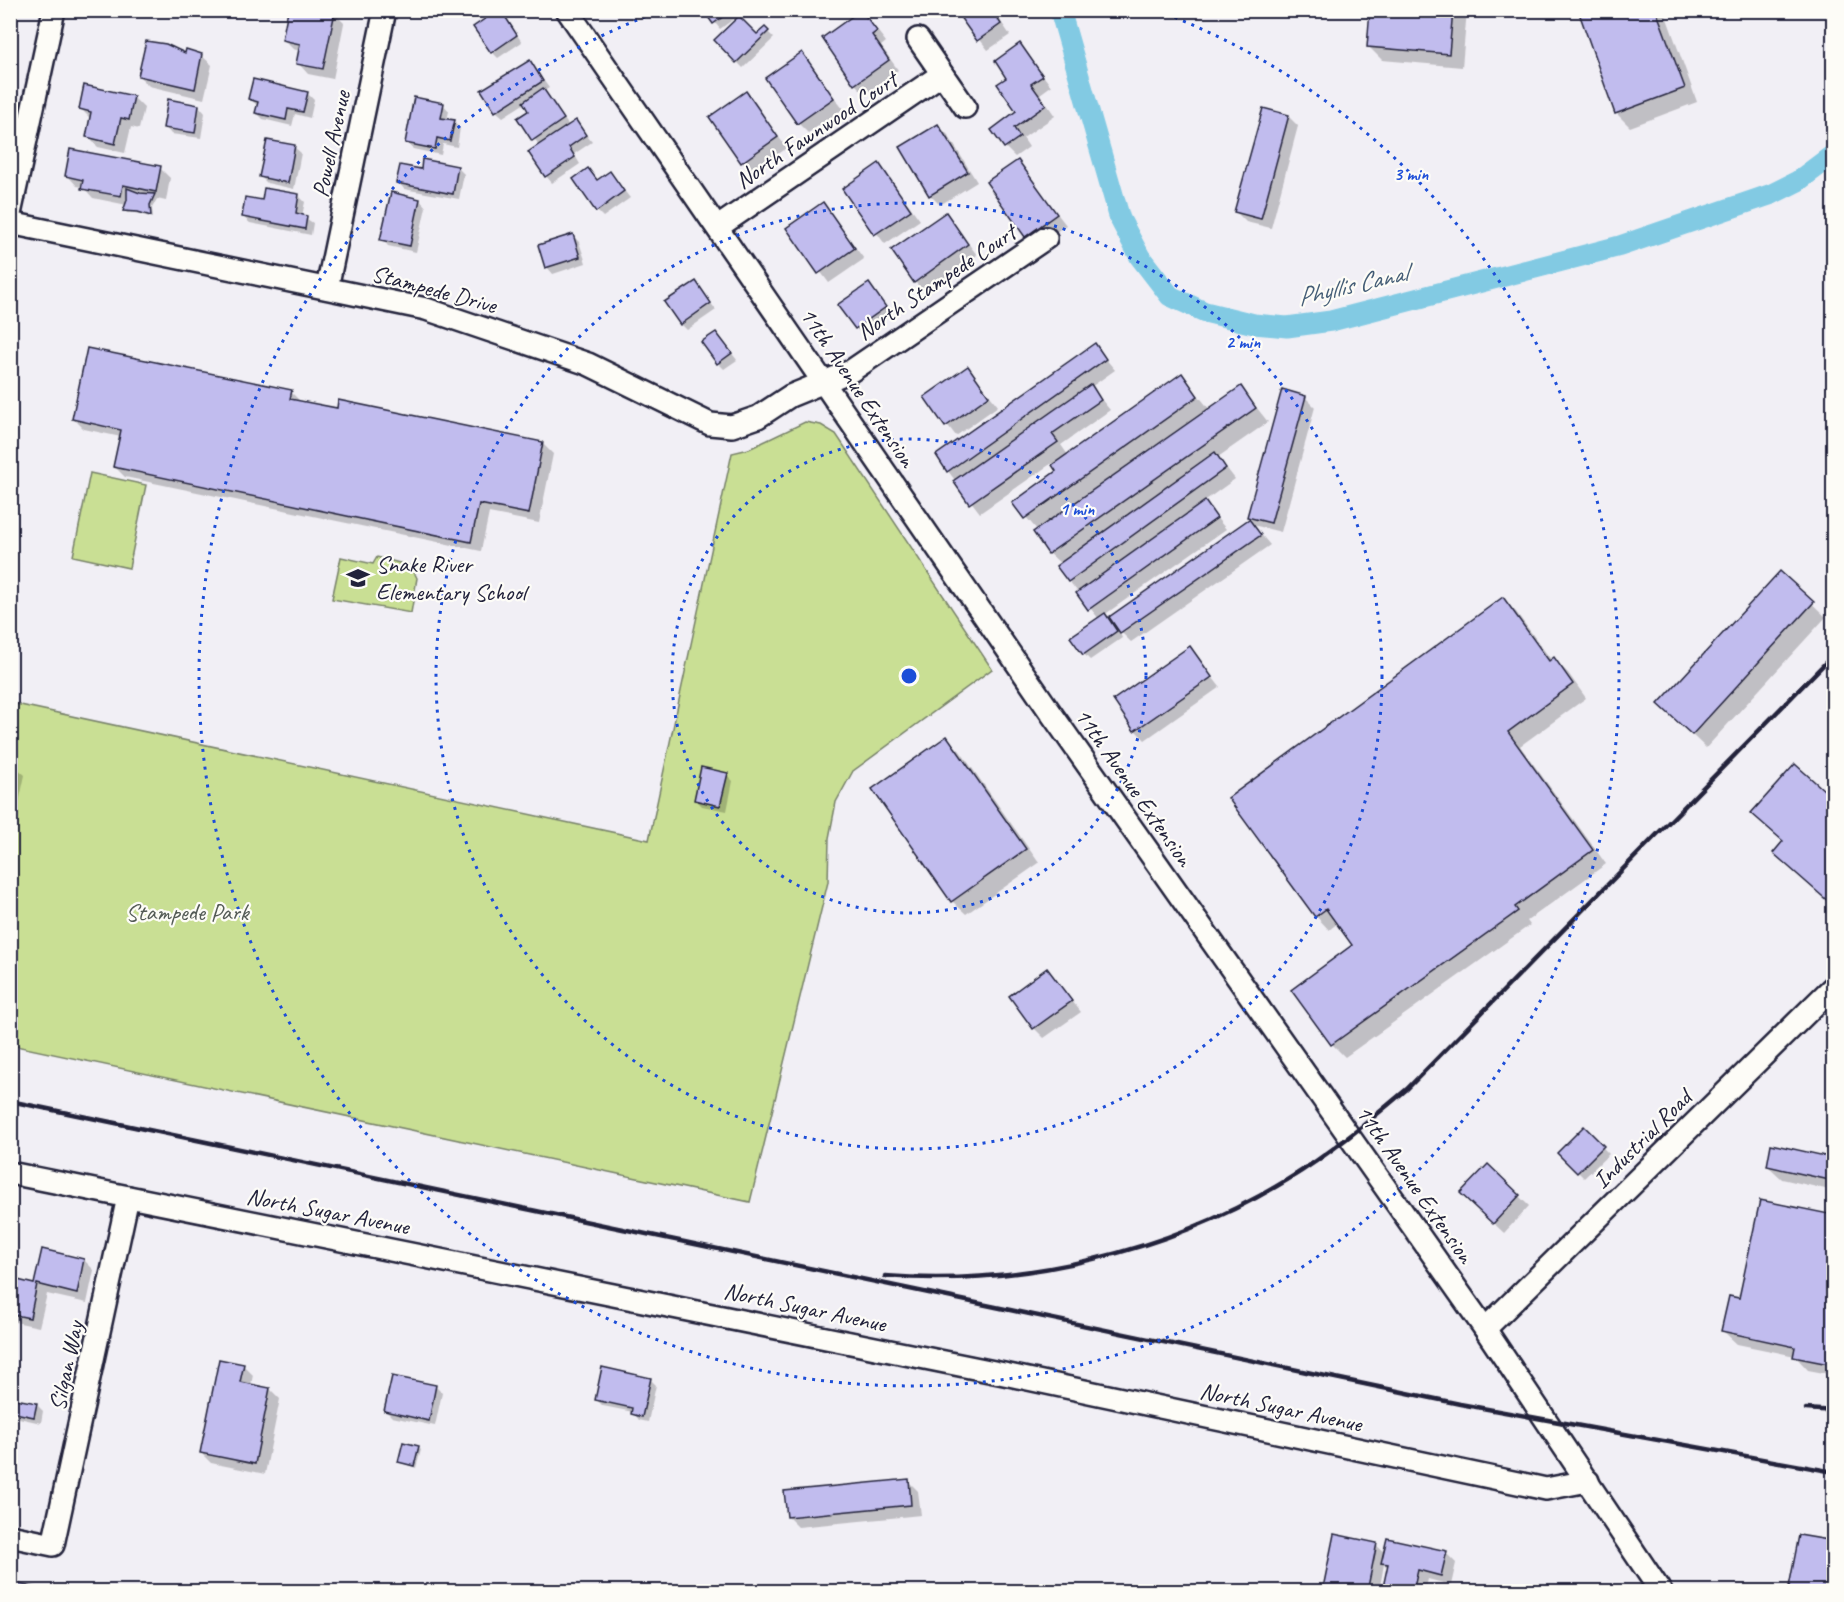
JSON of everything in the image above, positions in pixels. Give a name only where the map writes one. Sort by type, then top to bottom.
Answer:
[{"type":"street","points":[[10,214],[54,10]]},
{"type":"street","name":"Powell Avenue","points":[[327,288],[386,10]]},
{"type":"street","name":"11th Avenue Extension","points":[[567,10],[1053,716],[1485,1329],[1661,1592]]},
{"type":"street","points":[[918,39],[965,107]]},
{"type":"street","name":"North Fawnwood Court","points":[[718,227],[942,74]]},
{"type":"street","name":"Stampede Drive","points":[[10,222],[426,309],[588,364],[710,424],[732,426],[758,417],[790,396],[823,383]]},
{"type":"street","name":"North Stampede Court","points":[[823,383],[851,371],[1046,238]]},
{"type":"street","name":"Industrial Road","points":[[1485,1329],[1833,986]]},
{"type":"street","name":"North Sugar Avenue","points":[[10,1173],[986,1370],[1546,1489],[1588,1481]]},
{"type":"street","name":"Silgan Way","points":[[10,1536],[52,1545],[129,1197]]},
{"type":"green space","name":"Stampede Park","points":[[805,422],[821,425],[836,434],[992,669],[853,771],[836,802],[829,838],[828,882],[750,1202],[11,1045],[11,703],[649,840],[732,453],[749,449]]},
{"type":"green space","points":[[90,473],[146,485],[129,568],[73,556]]},
{"type":"green space","points":[[341,557],[373,564],[377,557],[411,566],[417,578],[411,613],[332,599]]},
{"type":"building","points":[[288,10],[335,12],[323,69],[296,64],[300,44],[282,40]]},
{"type":"building","points":[[501,10],[517,35],[491,53],[473,27]]},
{"type":"building","points":[[703,10],[732,10],[713,24]]},
{"type":"building","points":[[861,10],[877,31],[872,35],[889,60],[854,85],[822,38]]},
{"type":"building","points":[[955,10],[992,10],[1001,24],[977,41]]},
{"type":"building","points":[[1370,10],[1453,10],[1449,54],[1367,47]]},
{"type":"building","points":[[1578,10],[1656,10],[1685,88],[1615,114]]},
{"type":"building","points":[[739,16],[757,34],[765,27],[769,31],[736,63],[714,40]]},
{"type":"building","points":[[146,41],[166,44],[185,53],[186,49],[202,54],[195,89],[138,76]]},
{"type":"building","points":[[1020,43],[1043,76],[1031,84],[1046,105],[1014,128],[1020,137],[1004,148],[991,130],[1016,111],[997,84],[1006,78],[995,61]]},
{"type":"building","points":[[802,52],[834,98],[797,124],[765,78]]},
{"type":"building","points":[[530,60],[543,81],[495,112],[481,90]]},
{"type":"building","points":[[253,79],[308,92],[303,112],[288,109],[286,120],[255,113],[258,102],[248,99]]},
{"type":"building","points":[[84,85],[134,96],[129,120],[121,118],[115,144],[86,137],[91,112],[79,109]]},
{"type":"building","points":[[543,88],[564,119],[532,141],[517,118],[528,111],[523,102]]},
{"type":"building","points":[[746,91],[778,137],[741,163],[709,117]]},
{"type":"building","points":[[414,97],[444,103],[441,118],[455,120],[450,141],[437,138],[435,149],[405,143]]},
{"type":"building","points":[[168,99],[199,105],[195,133],[163,128]]},
{"type":"building","points":[[1263,108],[1289,115],[1261,219],[1234,212]]},
{"type":"building","points":[[576,120],[586,135],[569,147],[575,157],[545,177],[528,152]]},
{"type":"building","points":[[938,124],[968,172],[929,196],[900,147]]},
{"type":"building","points":[[267,140],[295,145],[288,183],[259,177]]},
{"type":"building","points":[[70,149],[161,166],[156,192],[123,185],[121,196],[81,189],[83,180],[65,176]]},
{"type":"building","points":[[422,159],[458,166],[453,194],[396,183],[400,165],[421,169]]},
{"type":"building","points":[[1018,160],[1057,214],[1025,237],[986,182]]},
{"type":"building","points":[[879,163],[911,210],[874,235],[842,189]]},
{"type":"building","points":[[588,168],[597,180],[610,171],[624,191],[596,212],[573,179]]},
{"type":"building","points":[[127,188],[140,193],[155,194],[150,205],[151,216],[123,211],[127,200]]},
{"type":"building","points":[[264,188],[299,194],[296,213],[307,216],[305,229],[242,217],[245,197],[262,200]]},
{"type":"building","points":[[391,192],[420,199],[410,246],[380,240]]},
{"type":"building","points":[[823,202],[855,248],[818,274],[786,228]]},
{"type":"building","points":[[946,212],[968,244],[914,283],[891,250]]},
{"type":"building","points":[[573,234],[580,257],[545,268],[538,245]]},
{"type":"building","points":[[696,281],[711,303],[680,325],[664,302]]},
{"type":"building","points":[[869,283],[886,307],[855,329],[837,305]]},
{"type":"building","points":[[716,332],[732,353],[717,364],[701,342]]},
{"type":"building","points":[[1095,343],[1106,359],[947,472],[936,455]]},
{"type":"building","points":[[87,348],[292,390],[290,399],[337,408],[338,400],[543,442],[529,514],[479,504],[471,542],[113,467],[121,430],[72,419]]},
{"type":"building","points":[[968,366],[989,396],[945,427],[924,397]]},
{"type":"building","points":[[1182,373],[1198,396],[1024,519],[1012,503],[1056,471],[1052,465]]},
{"type":"building","points":[[1091,384],[1101,400],[1052,434],[1058,442],[969,504],[953,481]]},
{"type":"building","points":[[1241,386],[1256,408],[1048,554],[1033,532]]},
{"type":"building","points":[[1282,389],[1306,396],[1271,523],[1247,517]]},
{"type":"building","points":[[1215,452],[1226,468],[1068,582],[1056,566]]},
{"type":"building","points":[[1205,501],[1217,518],[1088,610],[1076,593]]},
{"type":"building","points":[[1249,519],[1261,535],[1120,633],[1109,617]]},
{"type":"building","points":[[1780,571],[1814,602],[1692,735],[1658,704]]},
{"type":"building","points":[[1503,597],[1549,661],[1554,657],[1573,684],[1508,732],[1593,850],[1515,907],[1518,911],[1331,1045],[1291,990],[1352,945],[1326,909],[1315,917],[1228,798]]},
{"type":"building","points":[[1105,613],[1117,631],[1083,655],[1070,637]]},
{"type":"building","points":[[1190,646],[1212,677],[1134,731],[1113,700]]},
{"type":"building","points":[[947,736],[1026,849],[951,902],[872,789]]},
{"type":"building","points":[[1795,764],[1834,799],[1834,899],[1830,903],[1773,853],[1783,841],[1751,813]]},
{"type":"building","points":[[701,767],[728,773],[720,806],[694,800]]},
{"type":"building","points":[[1047,968],[1072,1001],[1033,1029],[1009,996]]},
{"type":"building","points":[[1584,1126],[1604,1146],[1577,1173],[1557,1153]]},
{"type":"building","points":[[1771,1144],[1834,1158],[1834,1181],[1767,1166]]},
{"type":"building","points":[[1488,1164],[1520,1195],[1493,1224],[1460,1193]]},
{"type":"building","points":[[1760,1200],[1834,1215],[1834,1365],[1793,1357],[1795,1347],[1721,1331],[1729,1296],[1739,1298]]},
{"type":"building","points":[[42,1249],[84,1259],[77,1294],[37,1284],[30,1318],[10,1314],[10,1278],[34,1284]]},
{"type":"building","points":[[219,1359],[244,1364],[240,1382],[270,1388],[255,1464],[200,1453]]},
{"type":"building","points":[[602,1367],[651,1378],[642,1417],[631,1414],[632,1408],[595,1400]]},
{"type":"building","points":[[392,1376],[436,1385],[429,1421],[384,1411]]},
{"type":"building","points":[[10,1398],[37,1403],[34,1417],[10,1412]]},
{"type":"building","points":[[403,1442],[419,1446],[414,1466],[398,1462]]},
{"type":"building","points":[[909,1479],[911,1505],[787,1517],[784,1491]]},
{"type":"building","points":[[1334,1534],[1377,1543],[1367,1592],[1338,1592],[1323,1588]]},
{"type":"building","points":[[1799,1535],[1834,1541],[1834,1592],[1788,1592]]},
{"type":"building","points":[[1387,1538],[1447,1551],[1441,1576],[1418,1570],[1413,1592],[1382,1592],[1388,1564],[1381,1563]]},
{"type":"building","points":[[10,1582],[55,1592],[10,1592]]},
{"type":"waterway","name":"Phyllis Canal","points":[[1060,10],[1120,219],[1140,257],[1170,296],[1205,312],[1254,324],[1287,327],[1331,321],[1620,246],[1772,194],[1798,181],[1834,154]]},
{"type":"railway","points":[[885,1276],[937,1278],[989,1276],[1093,1259],[1144,1245],[1194,1227],[1241,1205],[1303,1170],[1407,1089],[1834,654]]},
{"type":"railway","points":[[10,1101],[1460,1404],[1834,1472]]},
{"type":"railway","points":[[1806,1409],[1834,1411]]},
{"type":"place","name":"Snake River Elementary School","points":[[358,578]]}]
